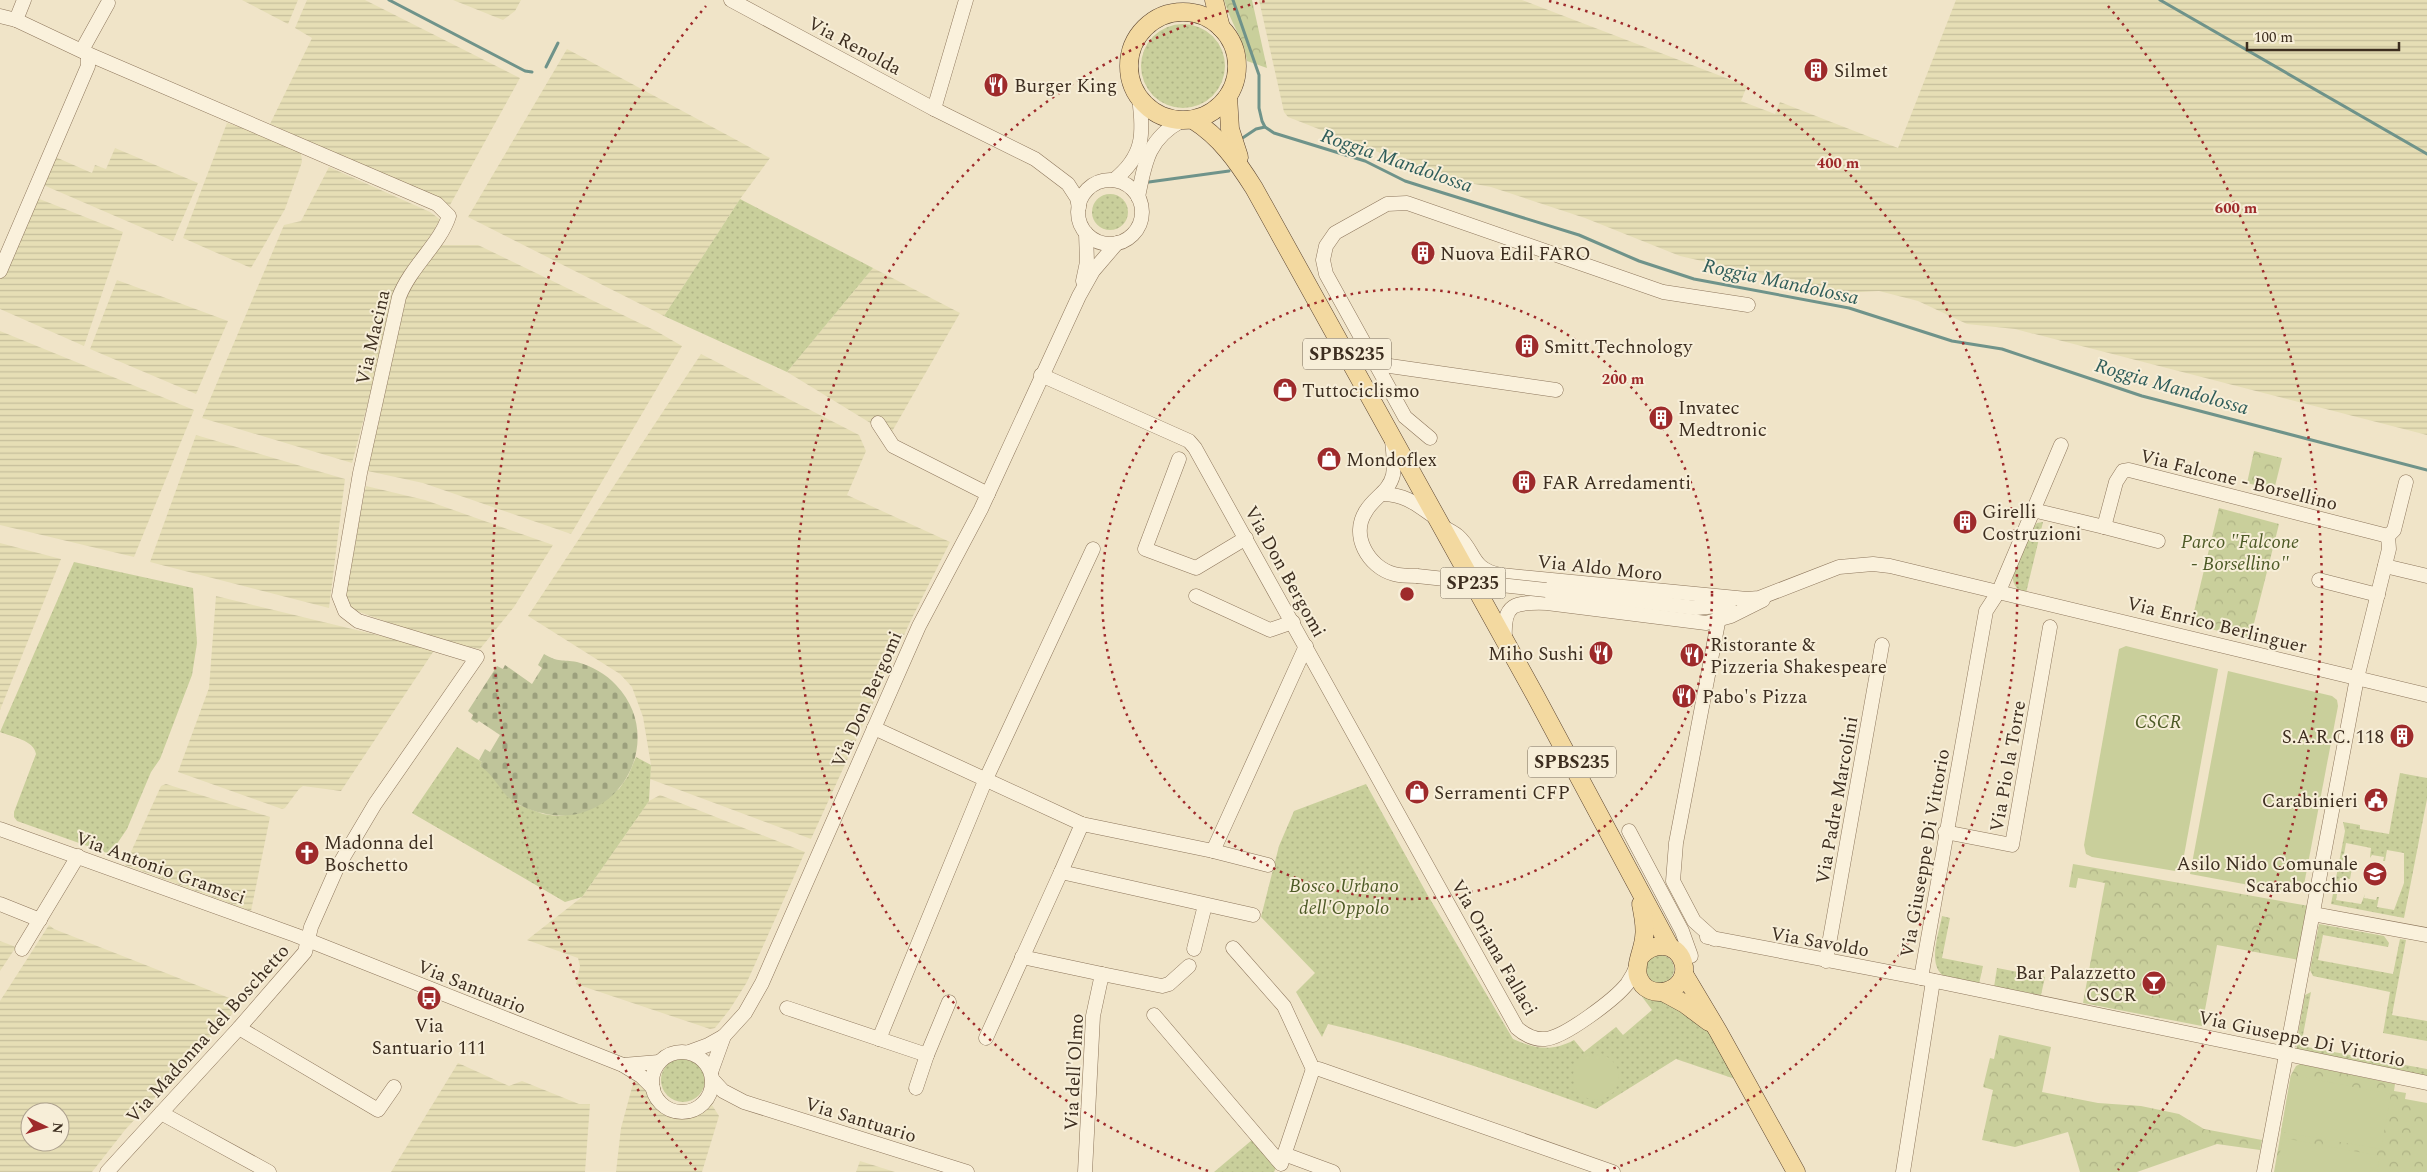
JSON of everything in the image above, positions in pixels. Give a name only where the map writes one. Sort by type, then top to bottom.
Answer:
[{"type":"main road","points":[[1182,0],[1166,15],[1145,28],[1131,50],[1129,75],[1139,98],[1145,106],[1162,116],[1187,120],[1218,139],[1244,172]]},
{"type":"main road","points":[[1214,0],[1221,28]]},
{"type":"main road","points":[[1166,15],[1190,12],[1212,20],[1230,40],[1236,53],[1237,68],[1234,83],[1228,96],[1213,112],[1187,120]]},
{"type":"main road","points":[[1228,96],[1230,129],[1244,172]]},
{"type":"main road","name":"SPBS235","points":[[1244,172],[1439,522]]},
{"type":"main road","name":"SP235","points":[[1439,522],[1504,639]]},
{"type":"main road","name":"SPBS235","points":[[1504,639],[1626,861],[1637,886],[1670,947]]},
{"type":"main road","name":"SPBS235","points":[[1637,886],[1645,938],[1639,959]]},
{"type":"main road","points":[[1722,1037],[1693,1010],[1648,988],[1638,976],[1639,959],[1645,952],[1657,946],[1670,947],[1682,958],[1684,974],[1722,1037],[1796,1172]]},
{"type":"main road","points":[[1659,992],[1676,987],[1684,974]]},
{"type":"street","points":[[16,20],[24,0]]},
{"type":"street","name":"Via Renolda","points":[[731,0],[934,109],[1036,159],[1068,184],[1077,198],[1079,207]]},
{"type":"street","points":[[934,109],[966,0]]},
{"type":"street","points":[[0,271],[88,66],[85,52],[108,2]]},
{"type":"street","name":"Via Macina","points":[[0,16],[16,20],[85,52],[428,200],[445,210],[448,216],[446,225],[406,280],[399,297],[360,473],[339,596],[345,611],[358,621],[478,657]]},
{"type":"street","points":[[1114,180],[1133,162],[1139,148],[1142,121],[1139,98]]},
{"type":"street","points":[[1068,184],[1086,187],[1106,180],[1114,180],[1124,183],[1138,197],[1153,146],[1166,129],[1187,120]]},
{"type":"street","points":[[1079,207],[1084,195],[1093,185]]},
{"type":"street","name":"Via Don Bergomi","points":[[689,1052],[708,1045],[724,1036],[745,1013],[762,983],[919,626],[988,494],[1078,296],[1093,271],[1117,243],[1131,236],[1140,224],[1142,208],[1138,197]]},
{"type":"street","points":[[1430,438],[1405,417],[1326,274],[1323,260],[1326,246],[1335,233],[1387,204],[1407,203],[1663,292],[1748,305]]},
{"type":"street","name":"Via Don Bergomi","points":[[1078,296],[1087,262],[1086,233],[1080,220],[1079,207]]},
{"type":"street","points":[[1086,233],[1095,240],[1117,243]]},
{"type":"street","points":[[1376,364],[1556,390]]},
{"type":"street","name":"Via Don Bergomi","points":[[1041,375],[1189,441],[1201,457],[1425,862]]},
{"type":"street","points":[[1405,417],[1389,431],[1393,475],[1384,494],[1366,511],[1360,523],[1359,537],[1366,552],[1376,565],[1394,574],[1626,598],[1696,608],[1719,602],[1676,843],[1673,881],[1694,921],[1709,938],[1694,944],[1691,956]]},
{"type":"street","points":[[878,423],[894,446],[988,494]]},
{"type":"street","name":"Via Giuseppe Di Vittorio","points":[[2061,445],[1999,591],[1986,611],[1945,832],[1927,980],[2427,1083]]},
{"type":"street","points":[[1180,459],[1145,548],[1196,568],[1246,538]]},
{"type":"street","name":"Via Falcone - Borsellino","points":[[2104,527],[2116,482],[2123,471],[2129,470],[2388,536]]},
{"type":"street","points":[[2264,1172],[2357,678],[2389,549],[2388,536],[2394,530],[2406,482]]},
{"type":"street","name":"Via Aldo Moro","points":[[1384,494],[1399,494],[1407,498],[1459,537],[1473,559],[1482,568],[1494,574],[1700,596],[1719,602],[1771,595]]},
{"type":"street","points":[[2033,510],[2158,541]]},
{"type":"street","points":[[879,1039],[985,781],[1093,549]]},
{"type":"street","name":"Via Aldo Moro","points":[[1504,639],[1506,614],[1521,602],[1547,603],[1706,623],[1717,621],[1771,595],[1839,567],[1873,564],[1999,591]]},
{"type":"street","points":[[2385,566],[2427,576]]},
{"type":"street","points":[[2319,580],[2378,595]]},
{"type":"street","name":"Via Enrico Berlinguer","points":[[1999,591],[2427,695]]},
{"type":"street","points":[[1196,596],[1270,630],[1293,622]]},
{"type":"street","points":[[1626,598],[1700,596]]},
{"type":"street","name":"Via Pio la Torre","points":[[1945,832],[2012,845],[2050,627]]},
{"type":"street","name":"Via Padre Marcolini","points":[[1826,961],[1882,645]]},
{"type":"street","points":[[1213,851],[1306,646]]},
{"type":"street","name":"Via Madonna del Boschetto","points":[[106,1172],[239,1028],[305,952],[311,927],[323,896],[342,860],[375,804],[478,657]]},
{"type":"street","points":[[874,728],[985,781],[1082,824],[1213,851],[1268,865]]},
{"type":"street","points":[[986,1038],[1082,824]]},
{"type":"street","name":"Via Antonio Gramsci","points":[[0,829],[308,941]]},
{"type":"street","points":[[1629,831],[1682,931],[1691,956],[1693,974],[1715,1016],[1722,1037]]},
{"type":"street","points":[[22,949],[78,856]]},
{"type":"street","name":"Via Oriana Fallaci","points":[[1425,862],[1517,1028],[1526,1035],[1544,1039],[1565,1033],[1618,994],[1634,974],[1639,959]]},
{"type":"street","points":[[1061,872],[1253,915]]},
{"type":"street","points":[[0,904],[40,920]]},
{"type":"street","points":[[1194,949],[1205,905]]},
{"type":"street","points":[[2313,914],[2427,936]]},
{"type":"street","name":"Via Savoldo","points":[[1709,938],[1927,980]]},
{"type":"street","name":"Via Santuario","points":[[308,941],[623,1065],[641,1076],[653,1088]]},
{"type":"street","points":[[1233,948],[1284,1006],[1311,1061],[1313,1069],[1281,1163]]},
{"type":"street","points":[[1022,957],[1162,986],[1169,984],[1189,966]]},
{"type":"street","name":"Via dell'Olmo","points":[[1085,1172],[1093,1016],[1102,974]]},
{"type":"street","points":[[1903,1172],[1927,980]]},
{"type":"street","name":"Via Oriana Fallaci","points":[[1618,994],[1638,989],[1659,992]]},
{"type":"street","points":[[916,1088],[927,1055],[950,1002]]},
{"type":"street","points":[[787,1008],[927,1055]]},
{"type":"street","points":[[1154,1015],[1281,1163],[1333,1172]]},
{"type":"street","points":[[239,1028],[378,1110],[394,1088]]},
{"type":"street","name":"Via Don Bergomi","points":[[712,1075],[724,1036]]},
{"type":"street","points":[[689,1052],[698,1056],[706,1063],[712,1075],[710,1093],[701,1105],[692,1110],[672,1110],[663,1105],[653,1088],[652,1079],[659,1062],[667,1055],[689,1052]]},
{"type":"street","name":"Via Santuario","points":[[623,1065],[659,1062]]},
{"type":"street","points":[[1313,1069],[1319,1069],[1613,1172]]},
{"type":"street","name":"Via Santuario","points":[[712,1075],[723,1090],[744,1102],[967,1172]]},
{"type":"street","name":"Via Santuario","points":[[701,1105],[718,1101],[744,1102]]},
{"type":"street","points":[[161,1113],[269,1172]]},
{"type":"shaded area","points":[[242,0],[298,0],[288,24]]},
{"type":"shaded area","points":[[307,0],[365,0],[520,78],[450,205],[270,124],[312,38],[295,28]]},
{"type":"shaded area","points":[[453,0],[521,0],[515,11],[503,20]]},
{"type":"shaded area","points":[[1259,0],[1522,0],[1747,86],[1741,101],[1775,114],[1780,102],[1898,148],[1956,0],[2427,0],[2427,435],[2015,329],[1967,324],[1918,301],[1879,291],[1843,293],[1680,256],[1585,218],[1491,187],[1458,181],[1362,146],[1288,117],[1284,112]]},
{"type":"shaded area","points":[[567,49],[770,158],[740,199],[664,316],[468,217]]},
{"type":"shaded area","points":[[227,123],[300,145],[302,162],[285,209],[251,268],[183,238]]},
{"type":"shaded area","points":[[115,148],[198,183],[173,241],[41,184],[53,156],[92,173],[95,165],[106,169]]},
{"type":"shaded area","points":[[329,167],[430,212],[441,220],[401,278],[352,463],[202,418],[284,225],[301,221]]},
{"type":"shaded area","points":[[37,198],[123,232],[84,346],[0,309],[0,280]]},
{"type":"shaded area","points":[[440,245],[478,245],[656,331],[682,346],[571,534],[423,483],[363,470],[400,301]]},
{"type":"shaded area","points":[[873,268],[960,313],[890,435],[787,372]]},
{"type":"shaded area","points":[[117,280],[228,321],[196,394],[90,349]]},
{"type":"shaded area","points":[[0,331],[194,410],[134,557],[0,525]]},
{"type":"shaded area","points":[[701,354],[859,435],[866,451],[847,495],[950,542],[910,622],[811,839],[650,779],[651,765],[643,717],[632,687],[620,674],[528,616]]},
{"type":"shaded area","points":[[196,435],[345,479],[329,608],[150,562]]},
{"type":"shaded area","points":[[366,486],[425,500],[553,545],[514,607],[480,649],[440,641],[351,609],[344,592]]},
{"type":"shaded area","points":[[0,543],[61,559],[0,710]]},
{"type":"shaded area","points":[[216,596],[435,649],[341,791],[303,786],[285,808],[282,809],[178,772],[209,688]]},
{"type":"shaded area","points":[[166,784],[270,817],[251,911],[125,865],[161,786]]},
{"type":"shaded area","points":[[660,795],[805,852],[747,982],[715,1028],[710,1029],[576,984],[580,966],[578,958],[527,940],[582,897],[649,801]]},
{"type":"shaded area","points":[[49,925],[54,929],[242,1003],[125,1130],[92,1172],[0,1172],[0,1001]]},
{"type":"shaded area","points":[[0,941],[16,947],[0,971]]},
{"type":"shaded area","points":[[458,1063],[509,1086],[522,1081],[579,1104],[590,1104],[585,1172],[391,1172]]},
{"type":"shaded area","points":[[634,1080],[645,1086],[650,1098],[667,1113],[683,1118],[712,1105],[719,1116],[702,1172],[616,1172],[621,1128]]},
{"type":"shaded area","points":[[860,1161],[895,1172],[856,1172]]},
{"type":"green space","points":[[1224,0],[1252,0],[1267,68],[1247,61],[1243,45]]},
{"type":"green space","points":[[1175,24],[1191,24],[1207,31],[1218,42],[1225,58],[1222,82],[1213,96],[1207,101],[1191,108],[1175,108],[1159,101],[1148,90],[1141,74],[1141,58],[1148,42],[1159,31]]},
{"type":"green space","points":[[1110,194],[1117,195],[1123,199],[1127,205],[1127,219],[1123,225],[1117,229],[1110,230],[1103,229],[1097,225],[1093,219],[1092,212],[1093,205],[1097,199],[1103,195]]},
{"type":"green space","points":[[740,199],[873,268],[787,372],[664,316]]},
{"type":"green space","points":[[2254,451],[2282,458],[2274,490],[2247,483]]},
{"type":"green space","name":"Parco \"Falcone - Borsellino\"","points":[[2219,508],[2279,524],[2250,639],[2191,624]]},
{"type":"green space","points":[[2043,522],[2026,593],[2016,587],[2013,575],[2030,534],[2037,523]]},
{"type":"green space","points":[[74,562],[193,588],[197,643],[192,675],[160,759],[151,772],[127,829],[110,854],[17,821],[14,817],[14,812],[36,754],[27,742],[0,732]]},
{"type":"green space","name":"CSCR","points":[[2126,646],[2218,669],[2181,872],[2092,857],[2086,854],[2084,845],[2119,649]]},
{"type":"green space","points":[[544,654],[557,660],[583,664],[608,677],[631,707],[637,731],[636,755],[627,777],[612,795],[593,809],[569,815],[542,813],[532,810],[517,804],[505,794],[491,775],[480,766],[482,762],[479,760],[485,749],[490,752],[500,735],[479,721],[477,723],[471,719],[473,715],[468,711],[497,666],[503,669],[505,665],[532,684],[542,668],[538,665]]},
{"type":"green space","name":"CSCR","points":[[2228,671],[2332,696],[2337,700],[2338,706],[2303,890],[2298,894],[2190,874]]},
{"type":"green space","points":[[457,747],[482,762],[480,766],[491,773],[519,805],[543,814],[557,816],[574,814],[619,789],[628,776],[636,757],[651,765],[649,801],[582,897],[565,902],[412,813]]},
{"type":"green space","points":[[2400,773],[2427,778],[2427,799],[2404,918],[2331,904],[2345,831],[2343,822],[2360,825],[2360,829],[2389,834]],"holes":[[[2346,843],[2371,848],[2370,858],[2372,855],[2384,857],[2383,861],[2385,861],[2387,850],[2404,853],[2404,883],[2394,910],[2377,907],[2379,897],[2376,900],[2364,898],[2365,894],[2361,904],[2336,900],[2340,878],[2350,879],[2352,868],[2342,866]]]},
{"type":"green space","name":"Bosco Urbano dell'Oppolo","points":[[1366,784],[1427,894],[1513,1039],[1544,1048],[1566,1044],[1574,1040],[1584,1052],[1616,1027],[1623,1035],[1652,1010],[1640,994],[1668,1001],[1710,1032],[1735,1079],[1676,1059],[1596,1109],[1463,1062],[1362,1032],[1328,1024],[1322,1037],[1296,992],[1315,973],[1261,917],[1279,846],[1294,811]]},
{"type":"green space","points":[[2073,864],[2309,906],[2299,960],[2217,945],[2202,1026],[2083,1003],[2105,883],[2078,878],[2076,888],[2069,887]]},
{"type":"green space","points":[[1942,916],[1950,918],[1942,958],[1983,966],[1979,984],[1948,978],[1941,974],[1937,967],[1935,950]]},
{"type":"green space","points":[[2319,924],[2384,936],[2389,943],[2388,947],[2323,935],[2318,960],[2393,974],[2400,939],[2406,940],[2392,1015],[2427,1021],[2427,1041],[2383,1033],[2390,992],[2313,976],[2310,970]]},
{"type":"green space","points":[[1660,955],[1670,959],[1674,969],[1670,979],[1660,983],[1650,979],[1646,969],[1650,959]]},
{"type":"green space","points":[[1997,968],[2045,977],[2041,995],[1994,987]]},
{"type":"green space","points":[[2311,992],[2301,1046],[2427,1069],[2427,1076],[2303,1052],[2297,1049],[2296,1045],[2305,995]]},
{"type":"green space","points":[[1999,1035],[2051,1047],[2042,1092],[2098,1103],[2141,1106],[2179,1114],[2204,1129],[2262,1140],[2260,1150],[2217,1144],[2137,1172],[2080,1172],[2068,1132],[2015,1147],[1982,1140],[1993,1090],[1983,1087],[1990,1058],[1994,1059]]},
{"type":"green space","points":[[1596,1054],[1609,1058],[1615,1064],[1619,1077],[1615,1090],[1609,1096],[1596,1100],[1583,1096],[1577,1090],[1573,1077],[1577,1064],[1583,1058]]},
{"type":"green space","points":[[687,1058],[699,1064],[704,1071],[704,1089],[699,1096],[692,1101],[679,1102],[671,1099],[664,1092],[661,1076],[664,1068],[671,1061]]},
{"type":"green space","points":[[2300,1064],[2395,1084],[2394,1091],[2406,1093],[2405,1099],[2427,1103],[2427,1172],[2274,1172],[2291,1075],[2296,1066]]},
{"type":"green space","points":[[2291,1075],[2391,1094],[2381,1149],[2281,1132]]},
{"type":"green space","points":[[2283,1138],[2380,1156],[2377,1172],[2276,1172]]},
{"type":"green space","points":[[1252,1140],[1276,1168],[1274,1172],[1214,1172]]},
{"type":"waterway","points":[[389,0],[525,71],[532,72]]},
{"type":"waterway","name":"Roggia Mandolossa","points":[[1233,0],[1259,75],[1259,108],[1262,121],[1265,127],[1274,133],[1365,161],[1405,181],[1579,235],[1639,261],[1694,279],[1849,308],[1952,341],[2002,349],[2142,396],[2427,470]]},
{"type":"waterway","points":[[2160,0],[2427,154]]},
{"type":"waterway","points":[[546,67],[558,43]]},
{"type":"waterway","points":[[1241,139],[1256,129],[1265,127]]},
{"type":"waterway","points":[[1149,182],[1229,171]]},
{"type":"place","name":"Silmet","points":[[1816,70]]},
{"type":"place","name":"Burger King","points":[[996,85]]},
{"type":"place","name":"Nuova Edil FARO","points":[[1423,253]]},
{"type":"place","name":"Smitt Technology","points":[[1527,346]]},
{"type":"place","name":"Tuttociclismo","points":[[1285,390]]},
{"type":"place","name":"Invatec Medtronic","points":[[1661,418]]},
{"type":"place","name":"Mondoflex","points":[[1329,459]]},
{"type":"place","name":"FAR Arredamenti","points":[[1524,482]]},
{"type":"place","name":"Girelli Costruzioni","points":[[1965,522]]},
{"type":"place","name":"Miho Sushi","points":[[1601,653]]},
{"type":"place","name":"Ristorante & Pizzeria Shakespeare","points":[[1692,655]]},
{"type":"place","name":"Pabo's Pizza","points":[[1684,696]]},
{"type":"place","name":"S.A.R.C. 118","points":[[2402,736]]},
{"type":"place","name":"Serramenti CFP","points":[[1417,792]]},
{"type":"place","name":"Carabinieri","points":[[2376,800]]},
{"type":"place","name":"Madonna del Boschetto","points":[[307,853]]},
{"type":"place","name":"Asilo Nido Comunale Scarabocchio","points":[[2375,874]]},
{"type":"place","name":"Bar Palazzetto CSCR","points":[[2154,983]]},
{"type":"place","name":"Via Santuario 111","points":[[429,998]]}]
